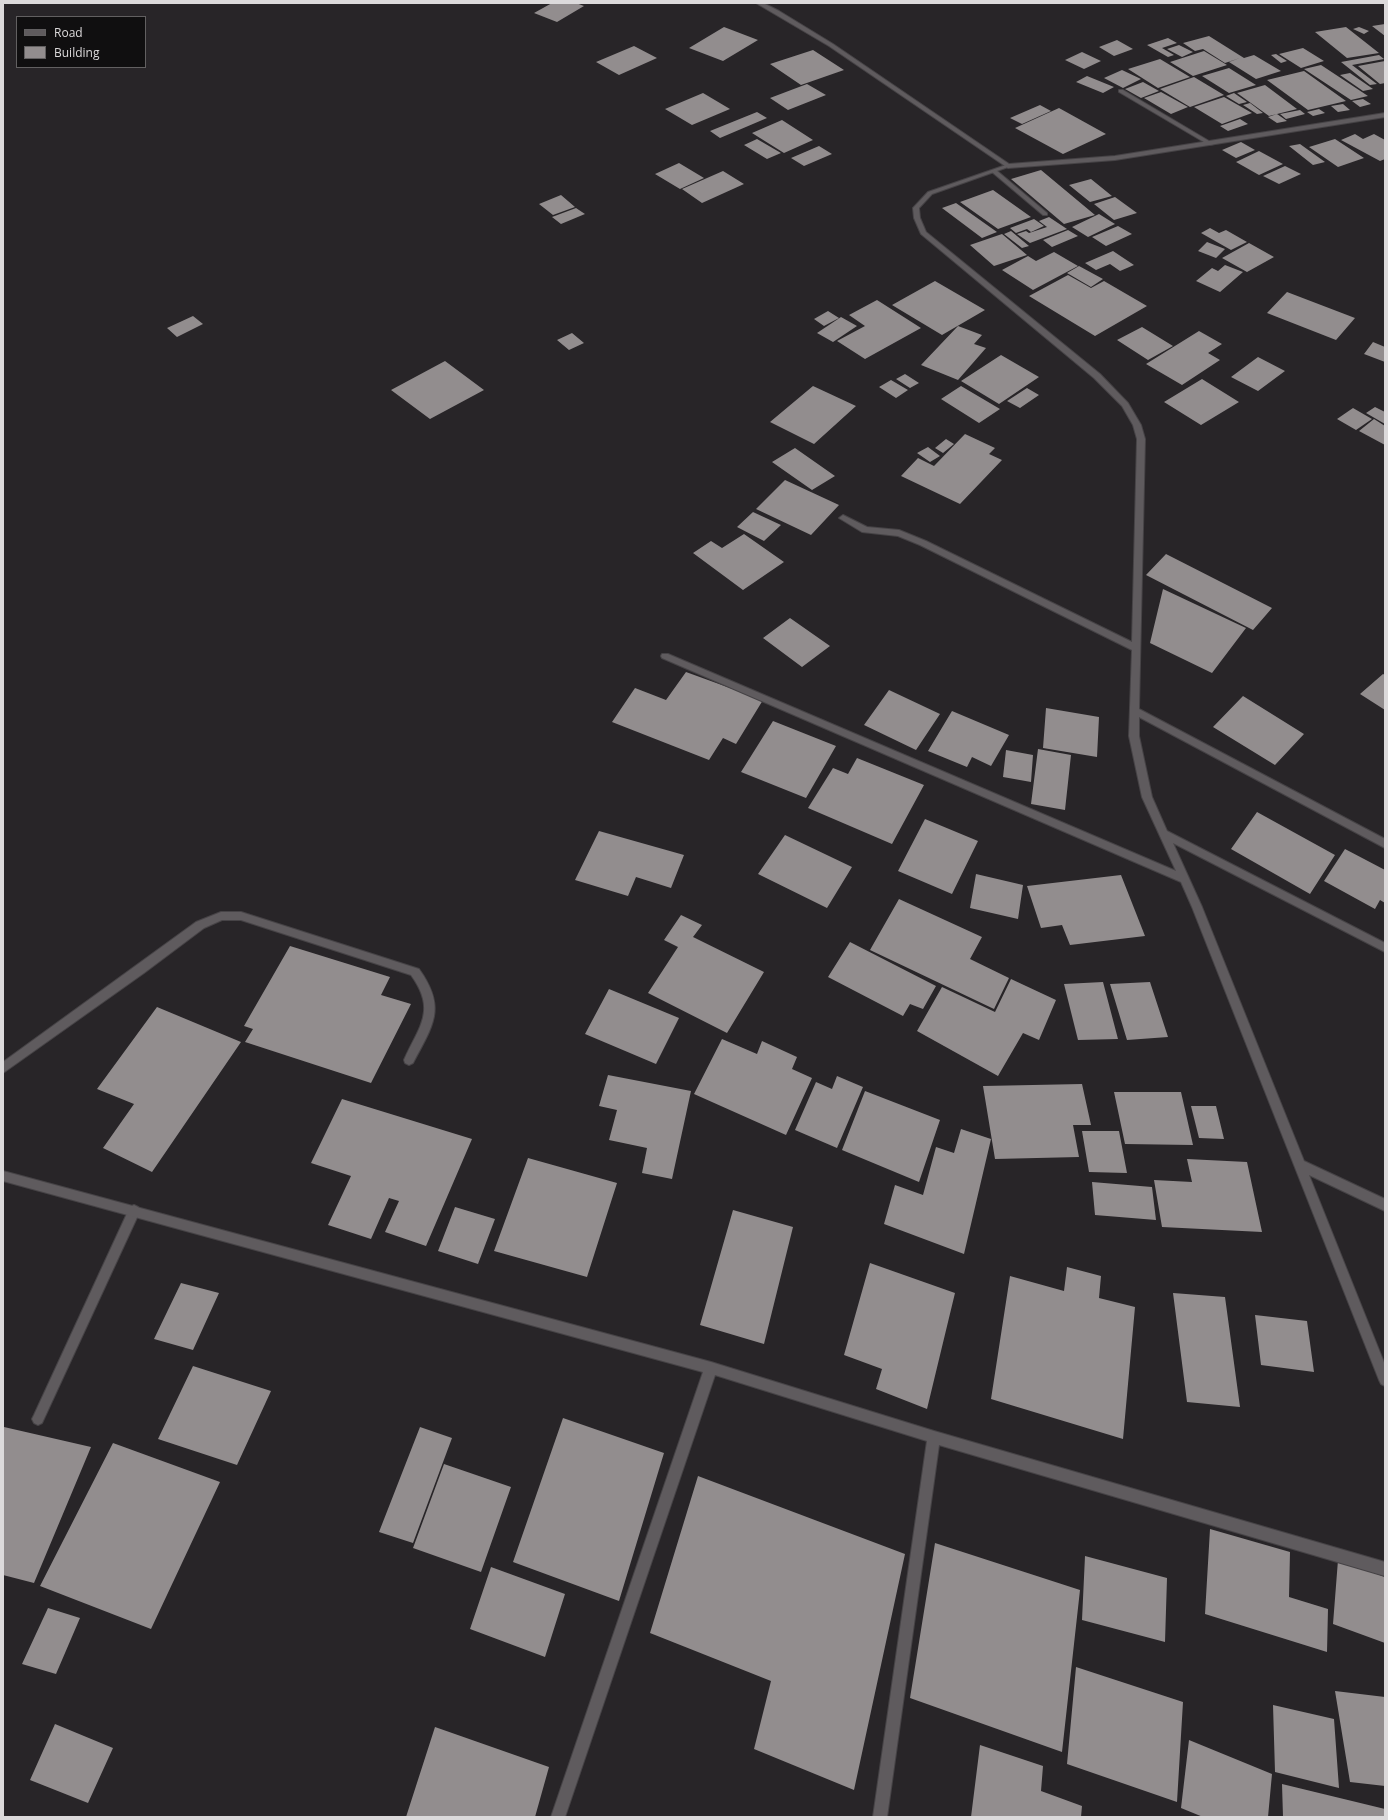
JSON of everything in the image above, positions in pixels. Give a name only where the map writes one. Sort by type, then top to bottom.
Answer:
[{"type":"street","points":[[759,3],[777,12],[831,45],[1008,166]]},
{"type":"street","points":[[1121,91],[1211,144]]},
{"type":"street","points":[[1385,115],[1211,144],[1115,158],[1008,166],[930,194],[916,208],[917,218],[923,233],[1097,376],[1125,405],[1137,425],[1141,439],[1134,736],[1147,797],[1184,879],[1385,1380]]},
{"type":"street","points":[[994,171],[1045,214]]},
{"type":"street","points":[[842,518],[865,530],[899,533],[923,543],[1136,648]]},
{"type":"street","points":[[665,656],[1184,879]]},
{"type":"street","points":[[1134,710],[1385,844]]},
{"type":"street","points":[[1164,834],[1385,948]]},
{"type":"street","points":[[3,1068],[200,925],[221,916],[241,916],[415,972],[426,988],[431,1004],[430,1018],[409,1060]]},
{"type":"street","points":[[1300,1165],[1385,1205]]},
{"type":"street","points":[[3,1176],[711,1368],[934,1437],[1385,1569]]},
{"type":"street","points":[[38,1419],[134,1211]]},
{"type":"street","points":[[558,1817],[711,1368]]},
{"type":"street","points":[[880,1817],[934,1437]]},
{"type":"building","points":[[552,3],[576,3],[584,6],[557,22],[534,13]]},
{"type":"building","points":[[1385,24],[1385,36],[1372,26]]},
{"type":"building","points":[[724,27],[758,40],[723,61],[689,48]]},
{"type":"building","points":[[1346,27],[1379,53],[1347,58],[1315,32]]},
{"type":"building","points":[[1359,27],[1369,31],[1364,34],[1353,29]]},
{"type":"building","points":[[1209,36],[1244,58],[1254,55],[1281,71],[1256,79],[1229,62],[1240,58],[1225,63],[1203,49],[1195,51],[1183,43]]},
{"type":"building","points":[[1168,38],[1177,43],[1162,48],[1174,55],[1168,57],[1147,45]]},
{"type":"building","points":[[1117,40],[1133,49],[1114,56],[1099,47]]},
{"type":"building","points":[[1179,45],[1193,52],[1182,57],[1167,49]]},
{"type":"building","points":[[634,46],[657,58],[619,75],[596,62]]},
{"type":"building","points":[[1303,48],[1324,61],[1301,68],[1279,54]]},
{"type":"building","points":[[813,50],[844,70],[801,85],[770,64]]},
{"type":"building","points":[[1204,51],[1227,65],[1193,76],[1170,62]]},
{"type":"building","points":[[1082,52],[1101,61],[1084,69],[1065,60]]},
{"type":"building","points":[[1276,54],[1287,61],[1281,63],[1271,55]]},
{"type":"building","points":[[1379,55],[1384,59],[1352,65],[1377,84],[1370,85],[1341,62]]},
{"type":"building","points":[[1160,59],[1190,77],[1158,88],[1128,69]]},
{"type":"building","points":[[1385,61],[1385,83],[1380,84],[1358,66]]},
{"type":"building","points":[[1321,65],[1368,96],[1351,100],[1304,69]]},
{"type":"building","points":[[1229,68],[1256,85],[1229,93],[1202,76]]},
{"type":"building","points":[[1122,70],[1141,79],[1123,88],[1104,78]]},
{"type":"building","points":[[1304,71],[1346,101],[1308,110],[1267,80]]},
{"type":"building","points":[[1350,73],[1373,89],[1363,91],[1340,75]]},
{"type":"building","points":[[1087,76],[1114,87],[1103,93],[1076,82]]},
{"type":"building","points":[[1194,77],[1224,95],[1190,107],[1160,89]]},
{"type":"building","points":[[1143,82],[1159,91],[1141,98],[1125,89]]},
{"type":"building","points":[[807,84],[826,95],[788,110],[770,98]]},
{"type":"building","points":[[1265,85],[1297,109],[1269,116],[1237,93]]},
{"type":"building","points":[[1161,92],[1188,107],[1171,114],[1144,98]]},
{"type":"building","points":[[703,93],[730,109],[692,125],[665,109]]},
{"type":"building","points":[[1234,93],[1247,102],[1239,104],[1226,96]]},
{"type":"building","points":[[1224,97],[1252,113],[1222,124],[1194,107]]},
{"type":"building","points":[[1363,99],[1371,104],[1360,107],[1352,101]]},
{"type":"building","points":[[1250,103],[1263,113],[1257,114],[1243,105]]},
{"type":"building","points":[[1343,104],[1350,110],[1338,112],[1331,106]]},
{"type":"building","points":[[1040,105],[1051,111],[1022,124],[1010,118]]},
{"type":"building","points":[[1059,108],[1106,134],[1063,154],[1015,128]]},
{"type":"building","points":[[1319,109],[1325,113],[1313,116],[1307,112]]},
{"type":"building","points":[[1300,110],[1305,114],[1286,119],[1280,114]]},
{"type":"building","points":[[757,112],[767,118],[720,138],[710,131]]},
{"type":"building","points":[[1277,114],[1287,121],[1277,123],[1268,117]]},
{"type":"building","points":[[1240,119],[1248,124],[1228,131],[1220,126]]},
{"type":"building","points":[[782,120],[813,140],[784,153],[752,133]]},
{"type":"building","points":[[1355,134],[1363,139],[1374,134],[1385,140],[1385,159],[1380,161],[1341,140]]},
{"type":"building","points":[[757,139],[781,153],[767,159],[744,145]]},
{"type":"building","points":[[1335,139],[1364,158],[1338,167],[1309,147]]},
{"type":"building","points":[[1241,142],[1255,150],[1236,158],[1222,150]]},
{"type":"building","points":[[1300,144],[1325,162],[1313,165],[1289,146]]},
{"type":"building","points":[[819,146],[832,154],[804,166],[791,158]]},
{"type":"building","points":[[1259,151],[1283,164],[1259,175],[1236,162]]},
{"type":"building","points":[[679,163],[704,178],[680,189],[655,174]]},
{"type":"building","points":[[1285,166],[1301,174],[1279,184],[1263,176]]},
{"type":"building","points":[[1041,170],[1095,215],[1064,224],[1011,179]]},
{"type":"building","points":[[723,171],[744,184],[702,203],[682,189]]},
{"type":"building","points":[[1091,179],[1112,196],[1090,202],[1069,185]]},
{"type":"building","points":[[993,190],[1031,217],[998,229],[960,202]]},
{"type":"building","points":[[561,195],[575,207],[553,215],[539,204]]},
{"type":"building","points":[[1115,197],[1137,213],[1114,220],[1094,204]]},
{"type":"building","points":[[956,203],[997,232],[982,238],[942,208]]},
{"type":"building","points":[[576,208],[585,214],[561,224],[552,217]]},
{"type":"building","points":[[1099,214],[1115,224],[1088,237],[1072,227]]},
{"type":"building","points":[[1049,217],[1067,229],[1030,243],[1017,234],[1026,231],[1029,233],[1047,227],[1039,221]]},
{"type":"building","points":[[1034,219],[1044,226],[1031,232],[1027,229],[1016,233],[1010,228]]},
{"type":"building","points":[[1118,226],[1132,234],[1106,246],[1092,237]]},
{"type":"building","points":[[1210,228],[1219,233],[1226,230],[1247,242],[1231,250],[1201,233]]},
{"type":"building","points":[[1068,230],[1078,236],[1052,247],[1043,240]]},
{"type":"building","points":[[1011,231],[1029,246],[1022,248],[1004,234]]},
{"type":"building","points":[[1002,234],[1027,255],[994,266],[970,245]]},
{"type":"building","points":[[1207,242],[1225,249],[1216,258],[1198,251]]},
{"type":"building","points":[[1249,243],[1274,257],[1247,272],[1222,258]]},
{"type":"building","points":[[1113,251],[1134,265],[1120,271],[1110,264],[1096,270],[1085,263]]},
{"type":"building","points":[[1054,252],[1078,266],[1033,290],[1002,270],[1028,256],[1036,261]]},
{"type":"building","points":[[1225,265],[1243,272],[1220,292],[1196,281],[1212,268],[1218,271]]},
{"type":"building","points":[[1079,266],[1103,279],[1091,287],[1067,273]]},
{"type":"building","points":[[1068,275],[1091,288],[1104,281],[1147,306],[1095,336],[1029,296]]},
{"type":"building","points":[[935,281],[985,310],[942,335],[892,305]]},
{"type":"building","points":[[1287,292],[1355,318],[1336,340],[1267,313]]},
{"type":"building","points":[[877,300],[921,328],[865,359],[837,341],[865,326],[849,315]]},
{"type":"building","points":[[828,311],[839,318],[824,326],[814,319]]},
{"type":"building","points":[[193,316],[203,324],[177,337],[167,328]]},
{"type":"building","points":[[841,317],[857,326],[833,342],[817,333]]},
{"type":"building","points":[[958,326],[982,335],[974,344],[986,348],[958,380],[921,365]]},
{"type":"building","points":[[1142,327],[1173,346],[1148,360],[1117,340]]},
{"type":"building","points":[[1199,331],[1222,344],[1208,353],[1220,360],[1182,385],[1146,364]]},
{"type":"building","points":[[572,333],[584,343],[569,350],[557,340]]},
{"type":"building","points":[[1373,342],[1385,347],[1385,362],[1364,354]]},
{"type":"building","points":[[1001,355],[1039,377],[999,404],[961,381]]},
{"type":"building","points":[[1258,357],[1285,371],[1258,391],[1231,377]]},
{"type":"building","points":[[445,361],[484,390],[430,419],[391,390]]},
{"type":"building","points":[[905,374],[919,383],[910,388],[896,379]]},
{"type":"building","points":[[1202,379],[1239,402],[1201,425],[1164,402]]},
{"type":"building","points":[[891,380],[908,390],[896,398],[879,387]]},
{"type":"building","points":[[813,386],[856,406],[814,444],[770,422]]},
{"type":"building","points":[[961,386],[1000,409],[979,423],[941,399]]},
{"type":"building","points":[[1027,388],[1039,395],[1020,408],[1007,401]]},
{"type":"building","points":[[1375,407],[1385,412],[1385,424],[1366,413]]},
{"type":"building","points":[[1353,408],[1372,419],[1356,430],[1337,419]]},
{"type":"building","points":[[1374,419],[1385,426],[1385,445],[1359,431]]},
{"type":"building","points":[[965,434],[995,448],[989,454],[1002,460],[960,504],[901,476],[918,458],[934,466]]},
{"type":"building","points":[[946,439],[954,444],[943,453],[935,448]]},
{"type":"building","points":[[928,447],[940,456],[930,462],[917,453]]},
{"type":"building","points":[[795,448],[835,476],[812,490],[772,462]]},
{"type":"building","points":[[785,480],[839,505],[811,535],[756,509]]},
{"type":"building","points":[[753,512],[781,525],[764,541],[737,527]]},
{"type":"building","points":[[744,534],[784,562],[743,590],[693,553],[711,541],[722,548]]},
{"type":"building","points":[[1166,554],[1272,608],[1253,630],[1146,575]]},
{"type":"building","points":[[1163,589],[1246,628],[1212,673],[1150,643]]},
{"type":"building","points":[[790,618],[830,646],[802,667],[763,638]]},
{"type":"building","points":[[686,672],[763,700],[736,744],[723,738],[709,760],[612,722],[635,688],[666,700]]},
{"type":"building","points":[[1383,674],[1385,675],[1385,710],[1360,694]]},
{"type":"building","points":[[889,690],[940,714],[916,750],[864,725]]},
{"type":"building","points":[[1243,696],[1304,734],[1275,765],[1213,727]]},
{"type":"building","points":[[1046,708],[1099,717],[1097,757],[1043,748]]},
{"type":"building","points":[[952,711],[1009,735],[991,766],[972,757],[967,767],[928,751]]},
{"type":"building","points":[[773,721],[836,746],[806,798],[741,772]]},
{"type":"building","points":[[1038,749],[1071,755],[1065,810],[1031,804]]},
{"type":"building","points":[[1006,750],[1033,755],[1031,782],[1003,777]]},
{"type":"building","points":[[857,758],[924,785],[892,844],[808,808],[833,768],[848,774]]},
{"type":"building","points":[[1257,812],[1335,855],[1310,894],[1231,849]]},
{"type":"building","points":[[925,819],[978,841],[952,894],[898,871]]},
{"type":"building","points":[[599,831],[684,855],[671,888],[636,877],[628,896],[575,880]]},
{"type":"building","points":[[785,835],[852,867],[827,908],[758,874]]},
{"type":"building","points":[[1345,849],[1385,870],[1385,903],[1380,900],[1375,909],[1324,881]]},
{"type":"building","points":[[976,874],[1023,885],[1018,919],[970,908]]},
{"type":"building","points":[[1121,875],[1145,936],[1070,945],[1062,925],[1041,928],[1027,886]]},
{"type":"building","points":[[899,899],[982,937],[970,959],[1009,978],[994,1009],[870,950]]},
{"type":"building","points":[[681,915],[702,925],[693,937],[764,972],[727,1033],[648,993],[678,947],[664,940]]},
{"type":"building","points":[[850,942],[936,986],[923,1009],[910,1004],[903,1016],[828,977]]},
{"type":"building","points":[[290,946],[390,977],[381,995],[411,1004],[371,1083],[245,1042],[253,1029],[244,1026]]},
{"type":"building","points":[[1011,979],[1056,1000],[1039,1040],[1023,1033],[998,1076],[917,1031],[942,987],[995,1012]]},
{"type":"building","points":[[1103,982],[1118,1039],[1078,1040],[1064,984]]},
{"type":"building","points":[[1150,982],[1168,1037],[1127,1040],[1110,984]]},
{"type":"building","points":[[609,989],[679,1018],[656,1064],[585,1034]]},
{"type":"building","points":[[157,1007],[241,1042],[152,1172],[103,1148],[134,1104],[97,1089]]},
{"type":"building","points":[[722,1039],[757,1054],[762,1041],[797,1057],[792,1069],[812,1078],[786,1135],[694,1094]]},
{"type":"building","points":[[608,1075],[691,1091],[672,1179],[642,1173],[647,1148],[609,1140],[617,1110],[599,1106]]},
{"type":"building","points":[[837,1076],[863,1087],[837,1148],[795,1130],[816,1082],[832,1089]]},
{"type":"building","points":[[1082,1084],[1091,1125],[1073,1125],[1079,1157],[995,1159],[983,1086]]},
{"type":"building","points":[[865,1091],[940,1120],[919,1182],[842,1150]]},
{"type":"building","points":[[1114,1092],[1181,1092],[1193,1145],[1125,1144]]},
{"type":"building","points":[[342,1099],[472,1139],[426,1246],[385,1232],[399,1201],[389,1198],[371,1239],[328,1225],[351,1176],[311,1163]]},
{"type":"building","points":[[1191,1106],[1216,1106],[1224,1139],[1199,1138]]},
{"type":"building","points":[[961,1129],[991,1139],[964,1254],[884,1224],[895,1185],[923,1195],[936,1147],[954,1153]]},
{"type":"building","points":[[1082,1131],[1119,1131],[1127,1173],[1089,1172]]},
{"type":"building","points":[[528,1158],[617,1183],[587,1277],[494,1251]]},
{"type":"building","points":[[1187,1159],[1247,1162],[1262,1232],[1162,1227],[1154,1180],[1192,1182]]},
{"type":"building","points":[[1092,1182],[1152,1187],[1156,1220],[1095,1215]]},
{"type":"building","points":[[455,1207],[495,1219],[478,1264],[438,1251]]},
{"type":"building","points":[[733,1210],[793,1227],[764,1344],[700,1325]]},
{"type":"building","points":[[870,1263],[955,1293],[927,1409],[876,1389],[882,1369],[844,1355]]},
{"type":"building","points":[[1067,1267],[1101,1276],[1099,1298],[1135,1307],[1123,1439],[991,1399],[1010,1276],[1064,1291]]},
{"type":"building","points":[[181,1283],[219,1293],[193,1350],[154,1339]]},
{"type":"building","points":[[1173,1293],[1225,1297],[1240,1407],[1187,1402]]},
{"type":"building","points":[[1255,1315],[1307,1321],[1314,1372],[1261,1365]]},
{"type":"building","points":[[193,1366],[271,1391],[237,1465],[158,1439]]},
{"type":"building","points":[[563,1418],[664,1453],[619,1601],[513,1562]]},
{"type":"building","points":[[4,1427],[91,1447],[34,1583],[3,1575]]},
{"type":"building","points":[[420,1427],[452,1438],[413,1543],[379,1532]]},
{"type":"building","points":[[113,1443],[220,1482],[151,1629],[40,1586]]},
{"type":"building","points":[[444,1464],[511,1487],[481,1572],[413,1548]]},
{"type":"building","points":[[698,1476],[905,1554],[854,1790],[754,1749],[771,1681],[650,1633]]},
{"type":"building","points":[[1210,1529],[1290,1552],[1289,1597],[1328,1609],[1327,1652],[1205,1614]]},
{"type":"building","points":[[935,1543],[1080,1590],[1062,1752],[910,1698]]},
{"type":"building","points":[[1085,1556],[1167,1578],[1165,1642],[1082,1620]]},
{"type":"building","points":[[1338,1560],[1385,1577],[1385,1643],[1333,1624]]},
{"type":"building","points":[[491,1567],[565,1594],[545,1657],[470,1629]]},
{"type":"building","points":[[48,1608],[80,1618],[56,1674],[22,1664]]},
{"type":"building","points":[[1076,1667],[1183,1702],[1177,1802],[1067,1764]]},
{"type":"building","points":[[1335,1691],[1385,1697],[1385,1786],[1350,1782]]},
{"type":"building","points":[[1273,1705],[1334,1719],[1339,1788],[1275,1772]]},
{"type":"building","points":[[55,1724],[113,1748],[88,1803],[30,1780]]},
{"type":"building","points":[[435,1727],[549,1767],[535,1817],[406,1817]]},
{"type":"building","points":[[1189,1740],[1272,1774],[1268,1817],[1203,1817],[1181,1808]]},
{"type":"building","points":[[980,1745],[1043,1766],[1041,1791],[1082,1806],[1081,1817],[971,1817]]},
{"type":"building","points":[[1282,1784],[1385,1809],[1385,1817],[1283,1817]]}]
